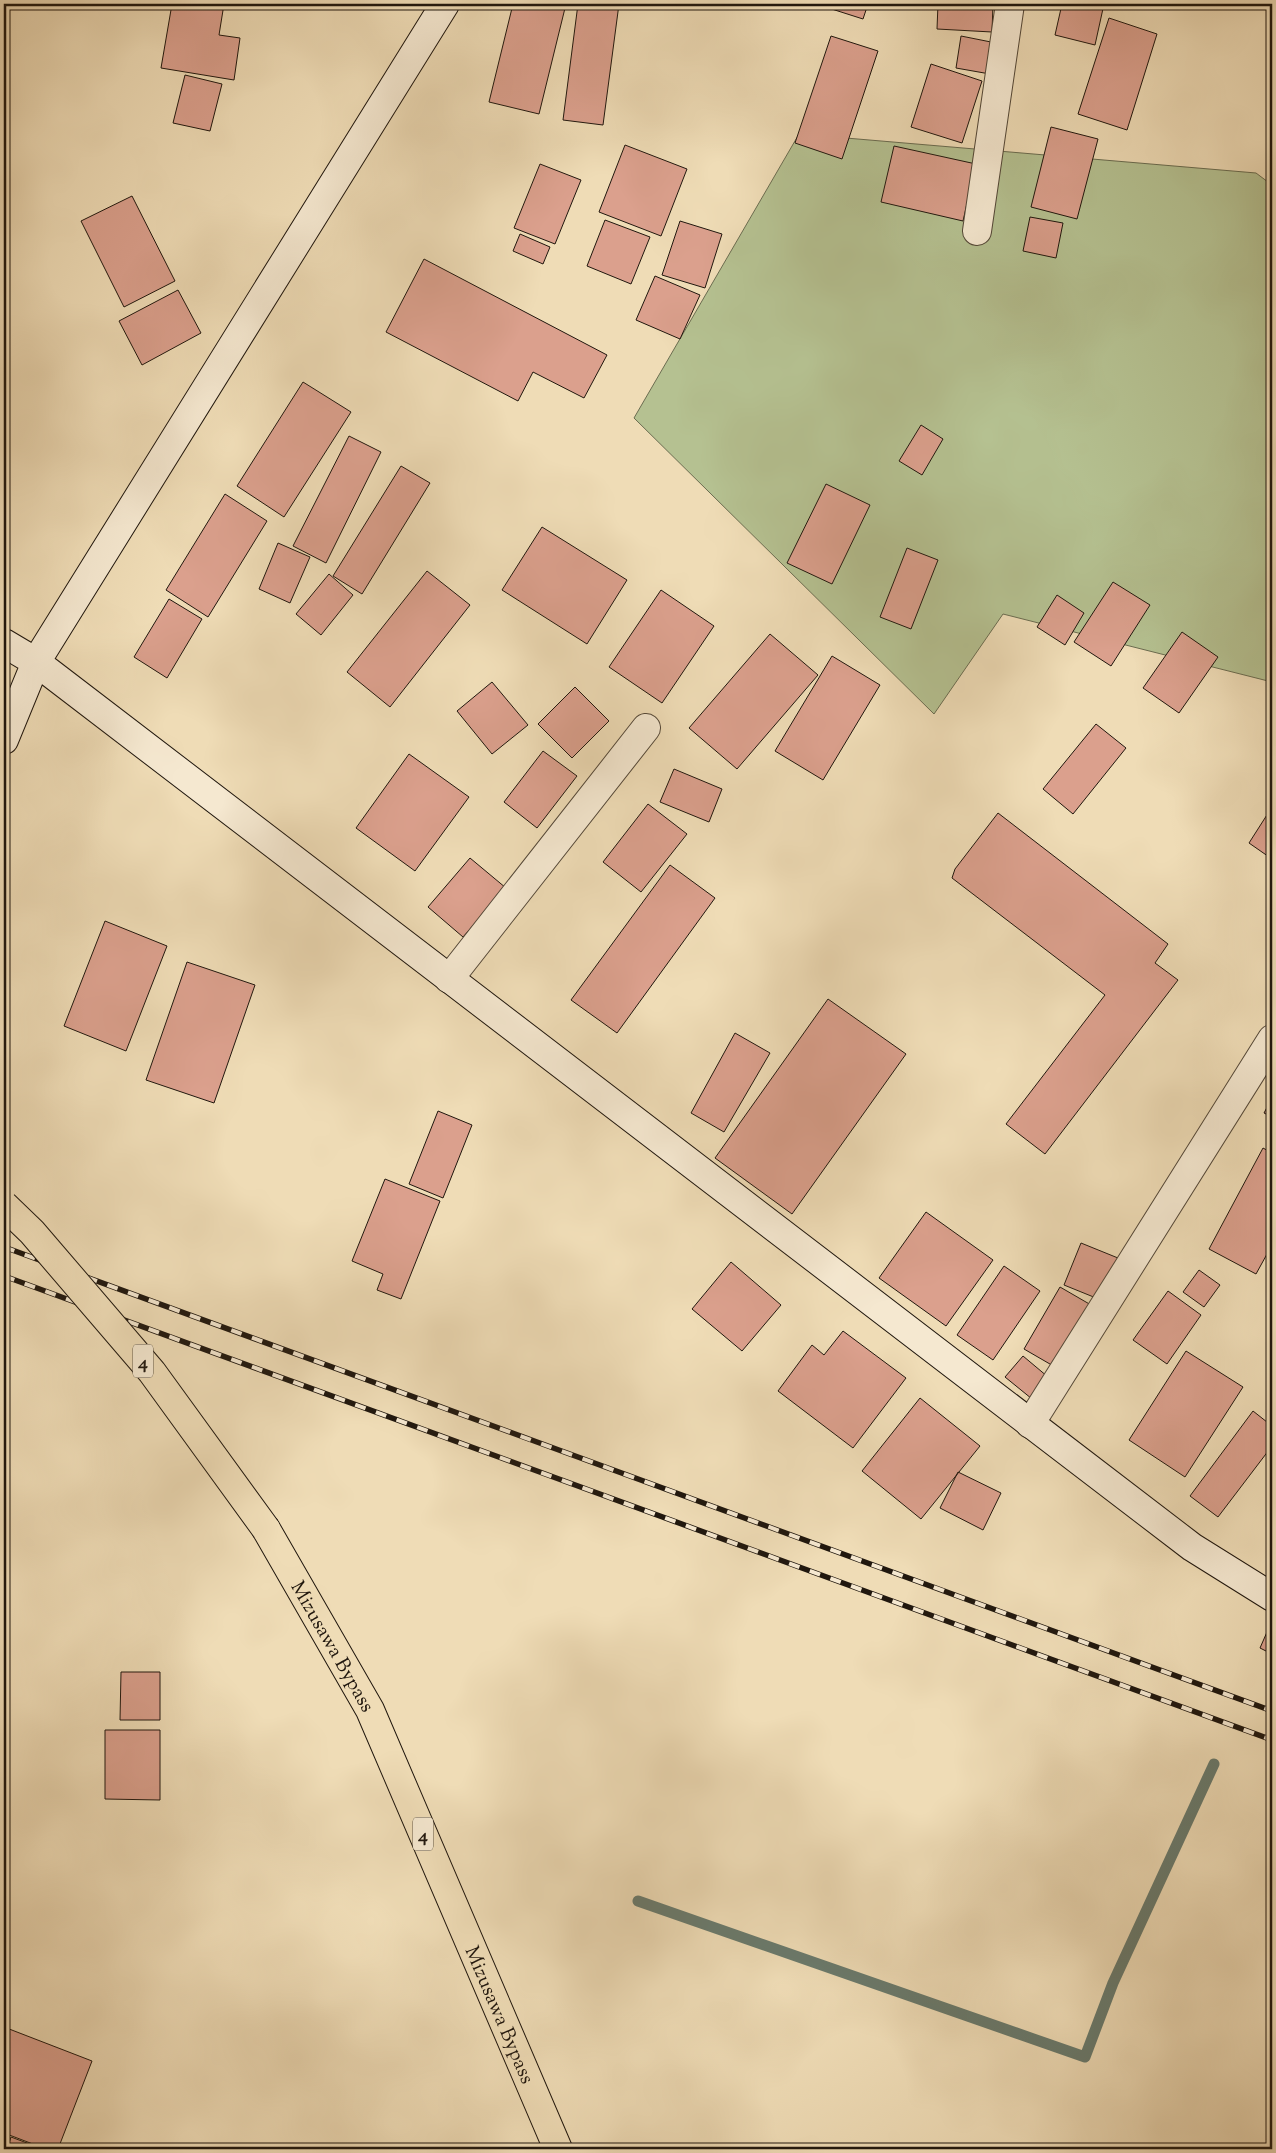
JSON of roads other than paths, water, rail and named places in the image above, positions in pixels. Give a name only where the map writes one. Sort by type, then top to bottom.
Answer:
[{"type":"highway","name":"Mizusawa Bypass","points":[[4,1205],[32,1232],[152,1372],[266,1529],[370,1710],[558,2149]]},
{"type":"street","points":[[4,740],[36,662],[445,4]]},
{"type":"street","points":[[977,231],[1010,4]]},
{"type":"street","points":[[4,643],[36,662],[1192,1547],[1272,1597]]},
{"type":"street","points":[[449,980],[646,728]]},
{"type":"street","points":[[1030,1424],[1272,1039]]},
{"type":"waterway","points":[[638,1901],[1085,2057],[1113,1983],[1214,1764]]},
{"type":"railway","points":[[4,1247],[1272,1711]]},
{"type":"railway","points":[[4,1276],[1272,1740]]}]
